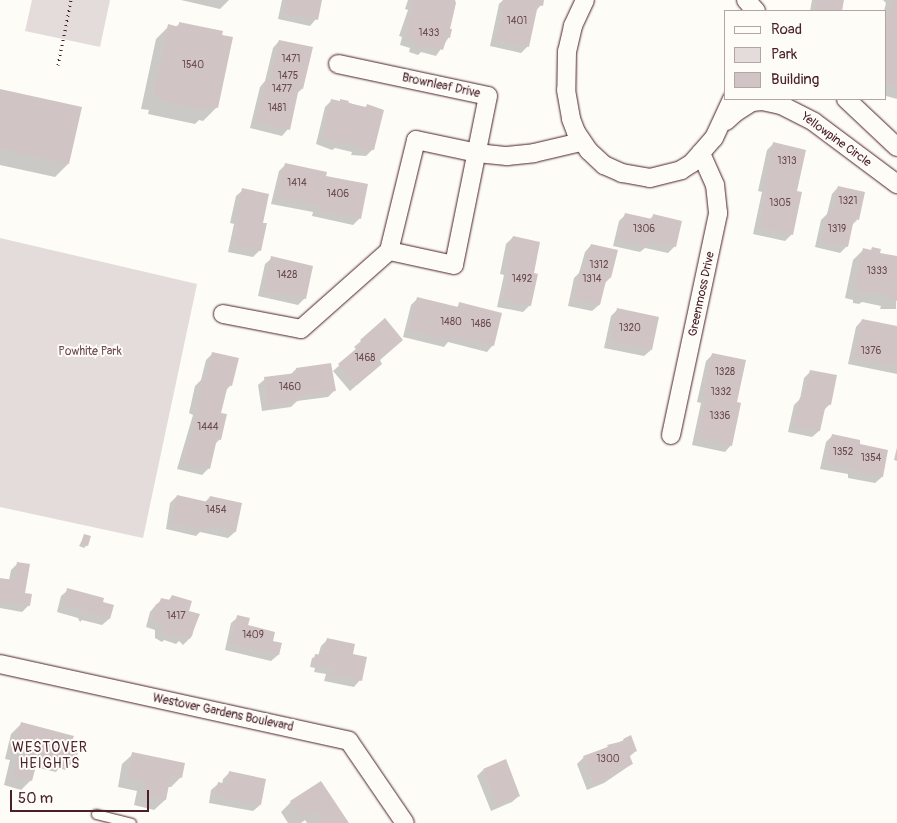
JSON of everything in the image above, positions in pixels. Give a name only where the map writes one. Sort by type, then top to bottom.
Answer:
[{"type":"street","name":"Yellowpine Circle","points":[[585,0],[570,38],[565,77],[571,119],[582,142],[604,165],[612,170],[636,177],[650,178],[681,170],[701,153],[721,127],[736,112],[752,102],[762,101],[781,105],[814,122],[897,184]]},
{"type":"street","points":[[746,0],[755,10]]},
{"type":"street","name":"Brownleaf Drive","points":[[338,64],[488,96],[454,265],[389,252]]},
{"type":"street","name":"Yellowpine Circle","points":[[721,127],[732,100]]},
{"type":"street","points":[[847,100],[893,143],[897,162]]},
{"type":"street","points":[[223,314],[301,329],[389,252],[416,140],[477,153],[518,156],[582,142]]},
{"type":"street","name":"Greenmoss Drive","points":[[671,435],[718,213],[715,185],[701,153]]},
{"type":"street","name":"Westover Gardens Boulevard","points":[[0,664],[349,741],[405,823]]},
{"type":"lane","points":[[96,814],[131,823]]},
{"type":"path","points":[[58,65],[71,0]]},
{"type":"green space","points":[[32,0],[110,0],[100,47],[25,31]]},
{"type":"green space","name":"Powhite Park","points":[[0,238],[197,284],[143,538],[0,507]]},
{"type":"building","points":[[287,0],[322,0],[318,20],[284,13]]},
{"type":"building","points":[[411,0],[455,0],[450,38],[447,37],[443,50],[427,46],[426,49],[415,46],[416,41],[405,39],[408,30],[405,29],[414,3],[410,3]]},
{"type":"building","points":[[504,0],[544,0],[543,6],[538,5],[529,47],[496,40]]},
{"type":"building","points":[[817,0],[844,0],[842,10],[814,10]]},
{"type":"building","points":[[894,0],[897,0],[897,87],[887,84],[887,25],[889,19],[887,19]]},
{"type":"building","points":[[179,22],[223,31],[222,35],[233,37],[218,108],[210,106],[209,111],[161,101],[162,97],[153,96],[168,24],[179,27]]},
{"type":"building","points":[[279,40],[313,47],[303,89],[299,88],[290,130],[256,122],[266,79],[270,80]]},
{"type":"building","points":[[0,89],[82,107],[69,164],[0,149]]},
{"type":"building","points":[[331,99],[349,101],[348,103],[366,107],[367,104],[384,110],[374,150],[357,148],[358,146],[341,141],[340,145],[322,137]]},
{"type":"building","points":[[773,142],[806,150],[797,191],[802,192],[793,235],[759,227],[768,186],[764,185]]},
{"type":"building","points":[[285,163],[327,172],[326,176],[368,184],[361,219],[318,210],[319,206],[277,197]]},
{"type":"building","points":[[838,186],[865,192],[859,220],[854,219],[848,247],[821,241],[828,212],[832,213]]},
{"type":"building","points":[[242,188],[269,194],[263,223],[267,223],[261,251],[234,245],[240,218],[236,217]]},
{"type":"building","points":[[625,213],[652,219],[653,214],[682,221],[676,247],[649,241],[648,246],[618,239]]},
{"type":"building","points":[[513,236],[540,242],[534,273],[538,274],[531,306],[503,300],[510,269],[506,268]]},
{"type":"building","points":[[591,244],[618,250],[611,278],[607,277],[600,305],[574,299],[580,270],[584,271]]},
{"type":"building","points":[[872,247],[881,249],[880,253],[897,256],[897,301],[889,299],[890,296],[871,292],[871,295],[854,288],[863,248],[871,250]]},
{"type":"building","points":[[271,256],[313,266],[306,299],[264,290]]},
{"type":"building","points":[[417,297],[458,307],[459,302],[502,313],[494,346],[453,336],[451,341],[409,331]]},
{"type":"building","points":[[617,308],[659,317],[652,350],[610,341]]},
{"type":"building","points":[[385,318],[403,340],[380,360],[382,364],[357,385],[338,364],[363,343],[360,340]]},
{"type":"building","points":[[862,319],[897,326],[897,367],[854,358]]},
{"type":"building","points":[[212,352],[239,358],[232,386],[228,385],[221,413],[227,414],[221,440],[217,439],[210,469],[183,463],[199,408],[195,407],[202,378],[206,379]]},
{"type":"building","points":[[712,353],[746,360],[737,402],[741,403],[732,446],[698,438],[707,397],[703,396]]},
{"type":"building","points":[[331,363],[336,391],[299,396],[299,401],[268,405],[264,377],[296,373],[296,368]]},
{"type":"building","points":[[810,370],[837,375],[831,405],[826,404],[820,431],[794,426],[800,397],[804,398]]},
{"type":"building","points":[[832,434],[860,440],[860,444],[888,450],[883,477],[853,471],[854,468],[826,462]]},
{"type":"building","points":[[177,495],[208,502],[210,496],[242,503],[236,532],[205,525],[204,530],[171,523]]},
{"type":"building","points":[[84,534],[91,536],[88,546],[81,543]]},
{"type":"building","points":[[17,562],[30,564],[25,593],[32,594],[30,606],[0,601],[0,578],[14,580]]},
{"type":"building","points":[[67,588],[104,598],[103,602],[114,605],[110,619],[88,613],[87,616],[83,615],[84,611],[63,605]]},
{"type":"building","points":[[172,595],[192,601],[189,611],[200,614],[190,639],[185,634],[184,638],[171,634],[170,636],[166,635],[167,633],[162,631],[161,623],[152,620],[156,604],[159,605],[161,598],[170,600]]},
{"type":"building","points":[[237,615],[250,618],[248,625],[275,632],[273,641],[282,643],[279,655],[230,644]]},
{"type":"building","points":[[327,638],[355,644],[353,654],[367,657],[362,681],[330,674],[332,668],[313,664],[315,654],[322,655]]},
{"type":"building","points":[[21,722],[74,736],[72,741],[80,743],[76,760],[68,758],[67,763],[39,755],[32,781],[13,775],[19,750],[14,749]]},
{"type":"building","points":[[631,735],[637,751],[629,754],[633,764],[611,774],[612,777],[594,784],[583,756],[608,747],[607,745],[624,741],[623,739]]},
{"type":"building","points":[[132,752],[185,763],[182,778],[171,775],[166,800],[143,795],[146,782],[127,778]]},
{"type":"building","points":[[506,759],[520,796],[497,805],[483,769]]},
{"type":"building","points":[[229,771],[266,779],[261,805],[215,796],[218,782],[227,784]]},
{"type":"building","points":[[321,781],[349,823],[319,823],[322,821],[316,811],[302,820],[290,801]]},
{"type":"district","name":"WESTOVER HEIGHTS","points":[[50,756]]}]
